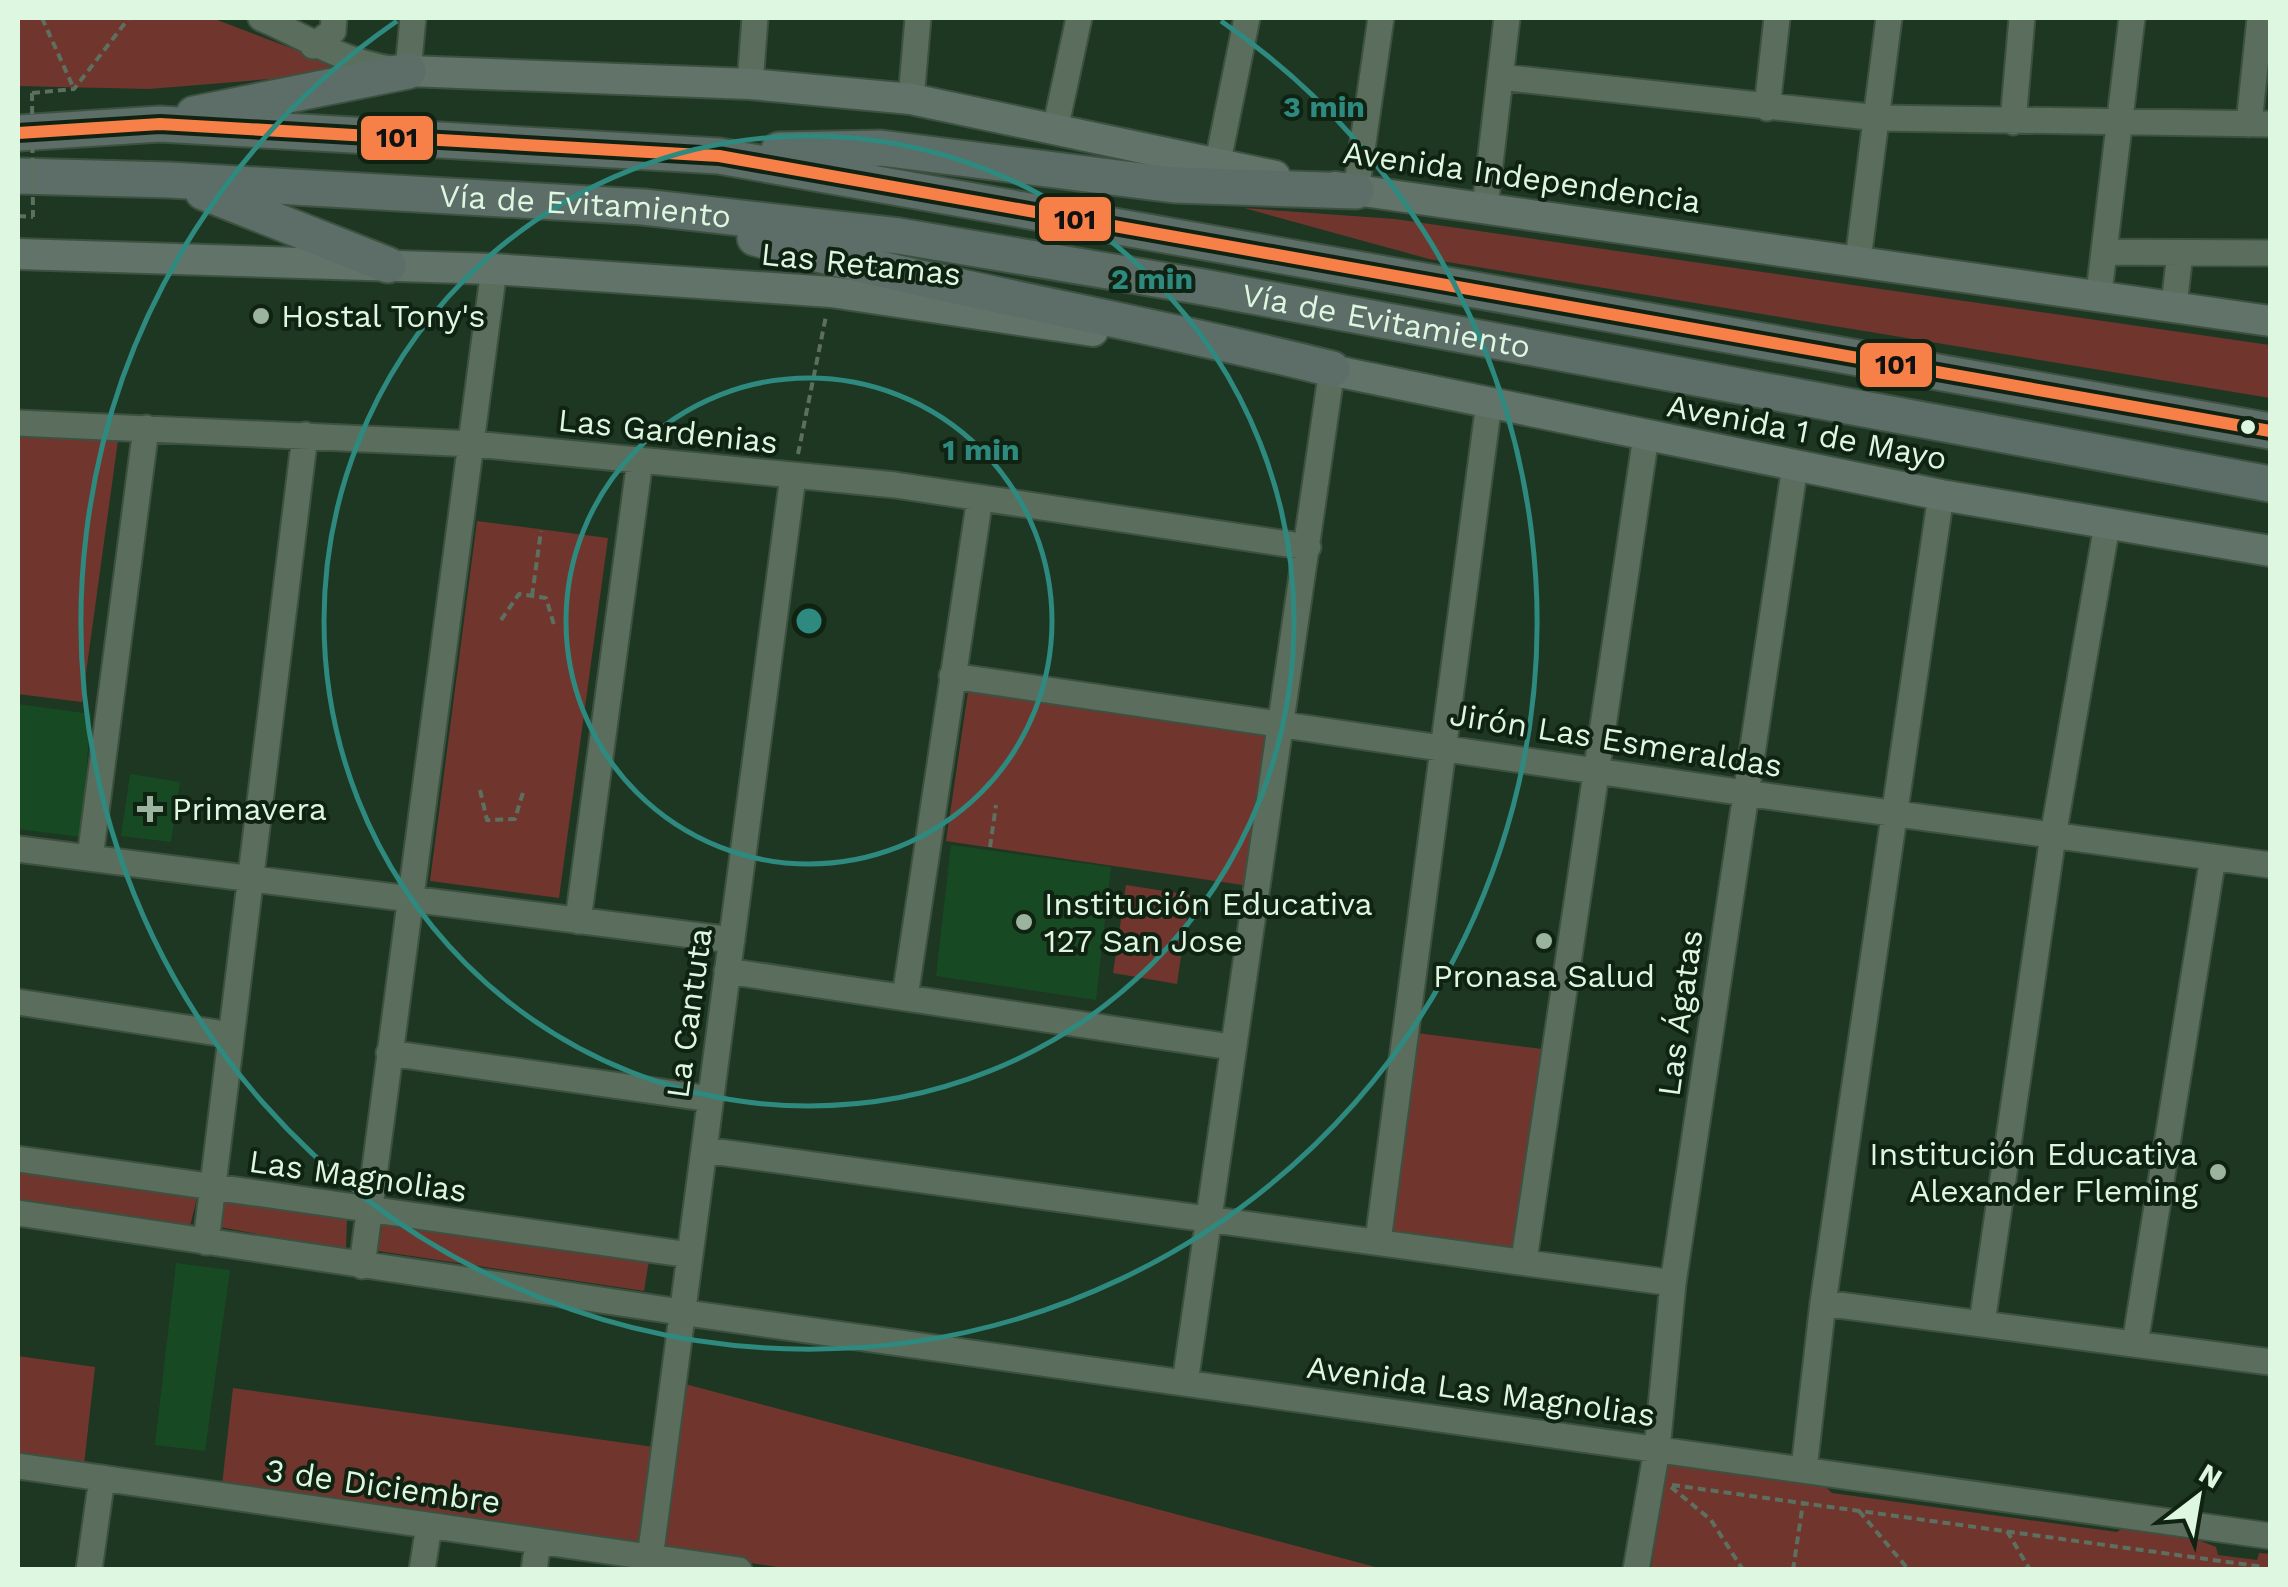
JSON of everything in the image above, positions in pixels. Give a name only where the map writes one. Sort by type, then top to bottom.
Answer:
[{"type":"highway","points":[[160,124],[221,107],[408,70]]},
{"type":"highway","name":"Vía de Evitamiento","points":[[25,130],[160,124],[719,156],[1210,240],[2264,430]]},
{"type":"highway","points":[[719,156],[769,150],[881,148],[1174,185],[1356,191]]},
{"type":"highway","name":"Vía de Evitamiento","points":[[18,176],[169,180],[643,207],[898,236],[1184,284],[2260,482]]},
{"type":"highway","points":[[169,180],[388,265]]},
{"type":"highway","points":[[643,207],[889,274],[1190,334],[1332,369]]},
{"type":"main road","name":"Avenida Independencia","points":[[408,70],[750,84],[911,99],[1217,166],[1356,191],[2099,293],[2270,321]]},
{"type":"main road","name":"Las Retamas","points":[[18,254],[494,269],[832,292],[1332,369]]},
{"type":"main road","name":"Avenida 1 de Mayo","points":[[1332,369],[1941,495],[2270,551]]},
{"type":"main road","points":[[2223,542],[2270,562]]},
{"type":"street","points":[[261,18],[313,46],[378,69],[408,70],[414,18]]},
{"type":"street","points":[[313,46],[332,30],[334,18]]},
{"type":"street","points":[[750,84],[755,18]]},
{"type":"street","points":[[911,99],[918,18]]},
{"type":"street","points":[[1055,130],[1079,18]]},
{"type":"street","points":[[1217,166],[1247,18]]},
{"type":"street","points":[[1356,191],[1381,18]]},
{"type":"street","points":[[1485,207],[1507,18]]},
{"type":"street","points":[[1767,108],[1778,18]]},
{"type":"street","points":[[1858,260],[1889,18]]},
{"type":"street","points":[[2012,122],[2022,18]]},
{"type":"street","points":[[2099,293],[2132,18]]},
{"type":"street","points":[[1500,77],[1878,118],[2260,124],[2260,18]]},
{"type":"street","points":[[2104,252],[2180,252],[2266,260]]},
{"type":"street","points":[[2174,305],[2180,252]]},
{"type":"street","points":[[362,1266],[474,444],[494,269]]},
{"type":"street","points":[[1185,1383],[1332,369]]},
{"type":"street","points":[[1378,1241],[1489,403]]},
{"type":"street","name":"Las Gardenias","points":[[18,422],[474,444],[640,460],[980,498],[1308,548]]},
{"type":"street","points":[[90,858],[146,428]]},
{"type":"street","points":[[206,1242],[305,435]]},
{"type":"street","points":[[1524,1260],[1646,436]]},
{"type":"street","points":[[578,921],[640,460]]},
{"type":"street","name":"Las Ágatas","points":[[1636,1570],[1657,1449],[1674,1283],[1744,793],[1795,466]]},
{"type":"street","name":"La Cantuta","points":[[658,1562],[682,1312],[793,476]]},
{"type":"street","points":[[1804,1469],[1823,1302],[1941,495]]},
{"type":"street","points":[[905,996],[980,498]]},
{"type":"street","points":[[1982,1324],[2052,836],[2107,526]]},
{"type":"street","name":"Jirón Las Esmeraldas","points":[[952,676],[1744,793],[2270,864]]},
{"type":"street","points":[[18,849],[732,940]]},
{"type":"street","points":[[2135,1344],[2213,857]]},
{"type":"street","points":[[728,971],[1232,1047]]},
{"type":"street","points":[[18,1002],[231,1035]]},
{"type":"street","points":[[390,1053],[711,1099]]},
{"type":"street","points":[[704,1150],[1674,1283]]},
{"type":"street","name":"Las Magnolias","points":[[18,1159],[690,1255]]},
{"type":"street","points":[[18,1213],[682,1312]]},
{"type":"street","points":[[1823,1302],[2270,1362]]},
{"type":"street","name":"Avenida Las Magnolias","points":[[682,1312],[2270,1536]]},
{"type":"street","name":"3 de Diciembre","points":[[18,1466],[658,1562],[739,1570]]},
{"type":"street","points":[[89,1570],[102,1478]]},
{"type":"street","points":[[422,1570],[429,1526]]},
{"type":"street","points":[[534,1570],[538,1542]]},
{"type":"path","points":[[42,18],[74,89]]},
{"type":"path","points":[[18,216],[33,218],[32,93],[74,89],[129,18]]},
{"type":"path","points":[[793,476],[832,292]]},
{"type":"path","points":[[532,596],[541,531]]},
{"type":"path","points":[[501,620],[519,594],[546,598],[554,625]]},
{"type":"path","points":[[480,790],[487,820],[515,818],[524,789]]},
{"type":"path","points":[[990,846],[996,805]]},
{"type":"path","points":[[1744,1570],[1710,1520],[1668,1484],[2263,1568]]},
{"type":"path","points":[[1793,1570],[1803,1504]]},
{"type":"path","points":[[1858,1510],[1909,1570]]},
{"type":"path","points":[[2007,1531],[2030,1570]]},
{"type":"shaded area","points":[[18,18],[212,18],[354,72],[149,89],[18,86]]},
{"type":"shaded area","points":[[1244,208],[1395,219],[2270,345],[2270,398],[1429,259]]},
{"type":"shaded area","points":[[18,430],[119,433],[82,702],[18,694]]},
{"type":"shaded area","points":[[477,521],[608,538],[559,898],[430,881]]},
{"type":"shaded area","points":[[969,685],[1269,732],[1249,886],[946,841]]},
{"type":"shaded area","points":[[18,704],[91,714],[81,837],[18,829]]},
{"type":"shaded area","name":"Primavera","points":[[130,774],[180,782],[171,842],[121,836]]},
{"type":"shaded area","name":"Institución Educativa 127 San Jose","points":[[951,845],[1111,867],[1096,1000],[936,976]]},
{"type":"shaded area","points":[[1126,885],[1190,895],[1177,984],[1113,973]]},
{"type":"shaded area","points":[[1417,1033],[1542,1049],[1516,1252],[1392,1235]]},
{"type":"shaded area","points":[[18,1171],[197,1198],[190,1226],[18,1201]]},
{"type":"shaded area","points":[[224,1196],[347,1216],[346,1251],[220,1227]]},
{"type":"shaded area","points":[[383,1220],[649,1260],[644,1291],[378,1251]]},
{"type":"shaded area","points":[[176,1263],[230,1270],[205,1451],[155,1445]]},
{"type":"shaded area","points":[[18,1356],[95,1367],[84,1465],[18,1455]]},
{"type":"shaded area","points":[[685,1384],[1383,1569],[799,1570],[665,1551]]},
{"type":"shaded area","points":[[233,1388],[661,1448],[648,1548],[222,1485]]},
{"type":"shaded area","points":[[1666,1461],[1821,1482],[1832,1493],[2117,1532],[2126,1525],[2175,1531],[2216,1547],[2218,1555],[2257,1560],[2259,1553],[2270,1554],[2270,1570],[1651,1570]]},
{"type":"transit line","name":"101","points":[[18,133],[160,124],[719,156],[2270,431]]},
{"type":"place","name":"Hostal Tony's","points":[[261,316]]},
{"type":"place","name":"Primavera","points":[[150,809]]},
{"type":"place","name":"Institución Educativa 127 San Jose","points":[[1024,922]]},
{"type":"place","name":"Pronasa Salud","points":[[1544,941]]},
{"type":"place","name":"Institución Educativa Alexander Fleming","points":[[2218,1172]]}]
